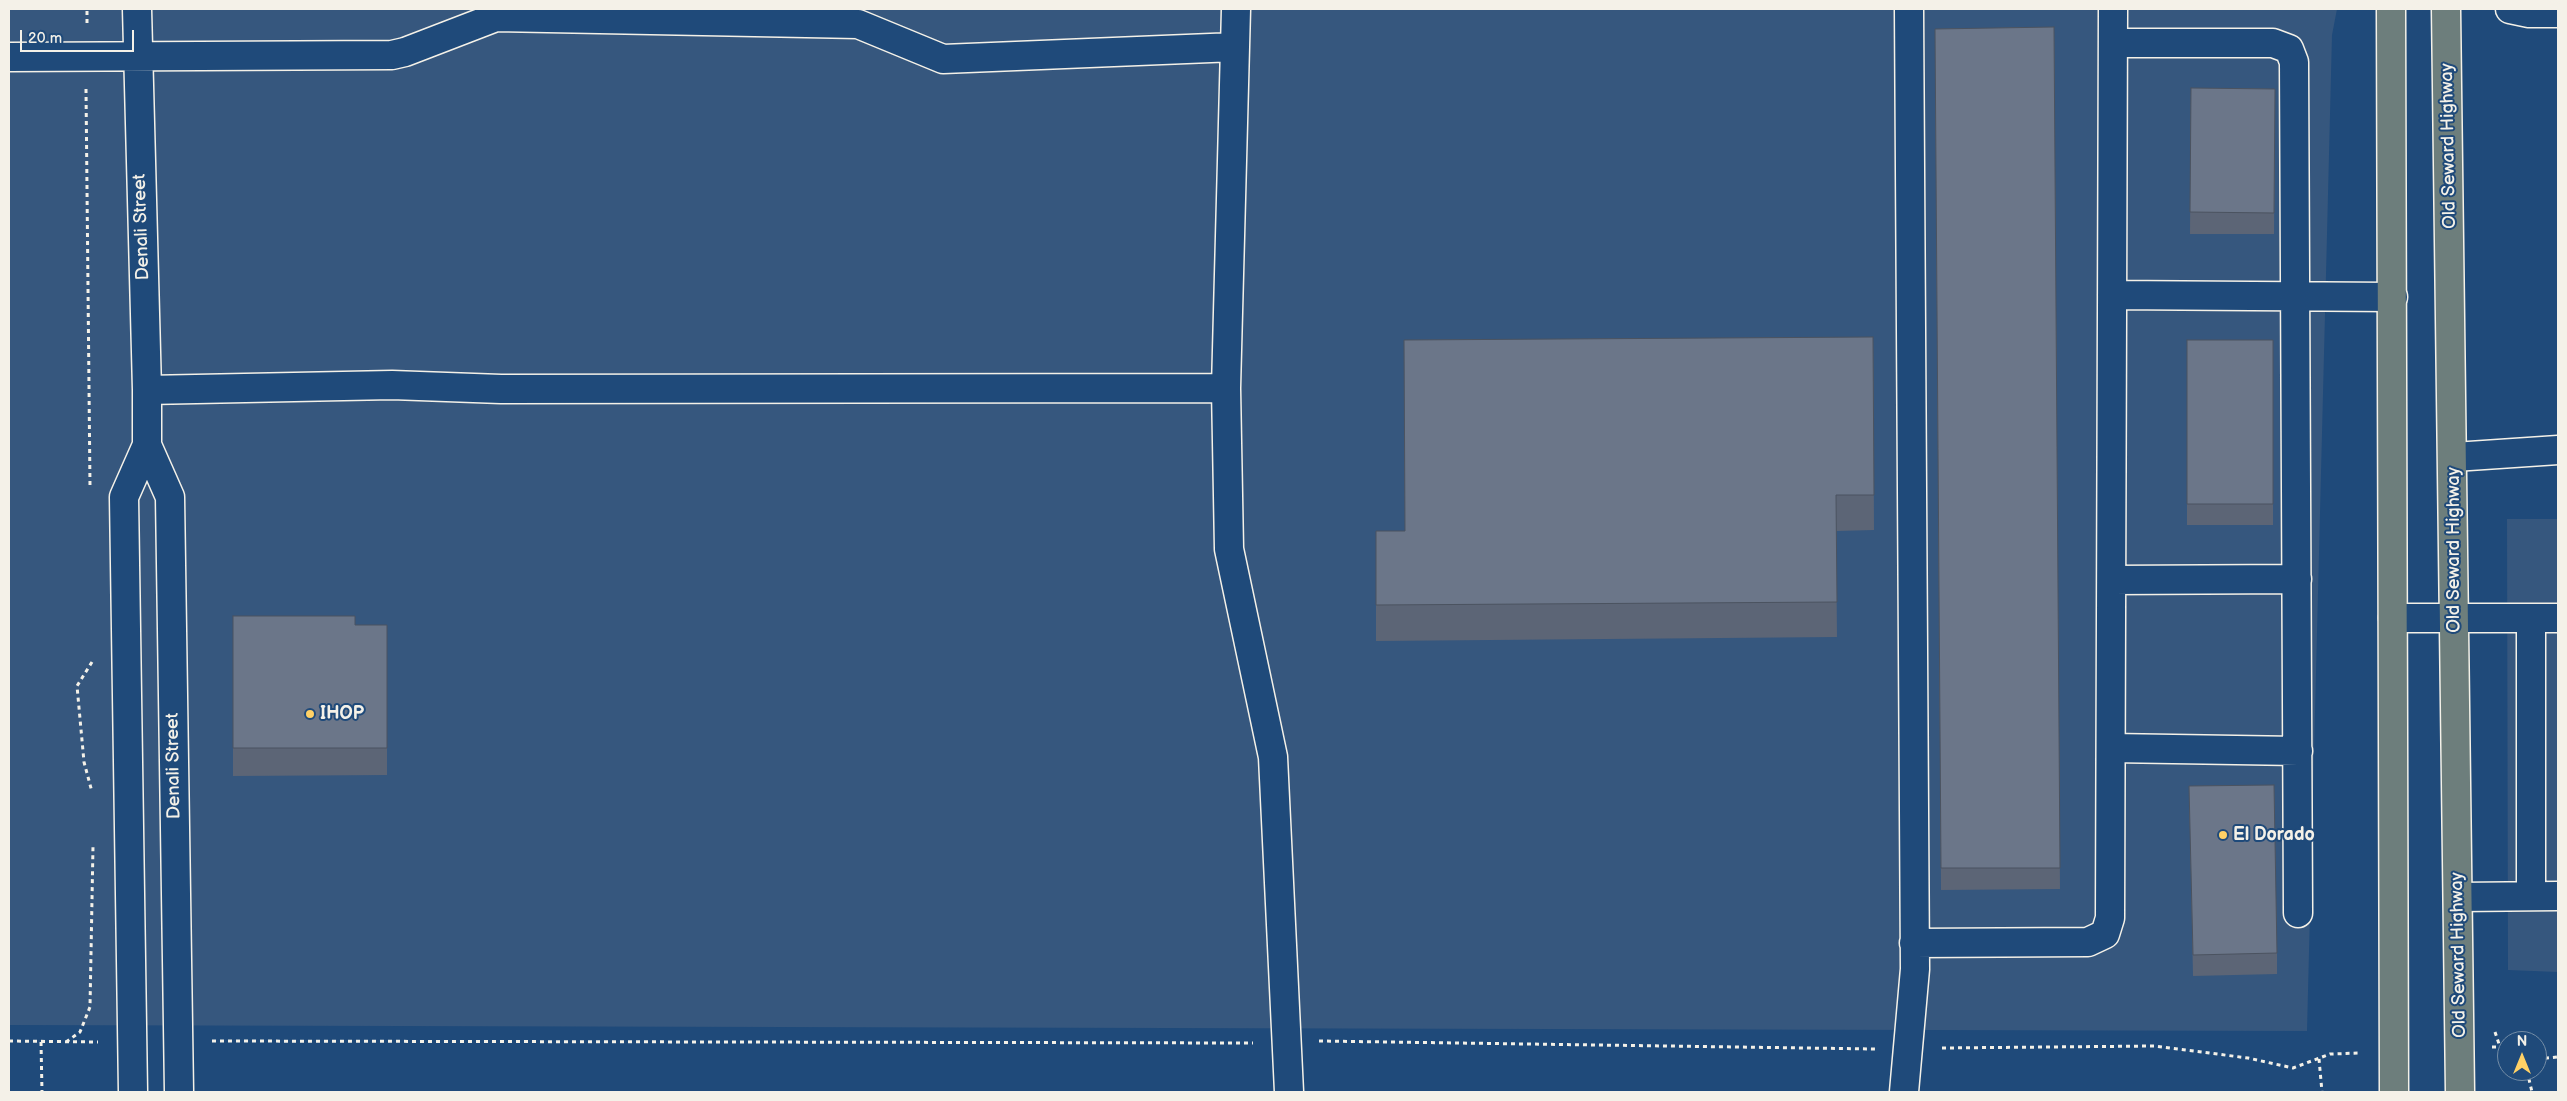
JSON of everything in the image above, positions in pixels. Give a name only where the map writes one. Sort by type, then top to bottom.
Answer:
[{"type":"main road","points":[[2392,9],[2394,1092]]},
{"type":"main road","name":"Old Seward Highway","points":[[2446,9],[2454,457],[2460,1092]]},
{"type":"street","name":"Denali Street","points":[[133,1092],[124,497],[146,445],[147,390],[137,9]]},
{"type":"street","points":[[1236,9],[1226,388],[1229,549],[1273,757],[1289,1092]]},
{"type":"street","points":[[1904,1092],[1915,969],[1909,9]]},
{"type":"street","points":[[1914,943],[2088,942],[2105,934],[2110,918],[2113,9]]},
{"type":"street","points":[[2510,9],[2529,13],[2558,13]]},
{"type":"street","points":[[9,57],[137,58],[392,55],[405,52],[496,17],[858,24],[943,59],[1235,47]]},
{"type":"street","points":[[2113,43],[2273,43],[2289,49],[2294,62],[2298,913]]},
{"type":"street","points":[[2112,295],[2393,297]]},
{"type":"street","points":[[147,390],[392,385],[501,389],[1226,388]]},
{"type":"street","name":"Denali Street","points":[[146,445],[170,497],[179,1092]]},
{"type":"street","points":[[2454,457],[2558,450]]},
{"type":"street","points":[[2112,580],[2297,579]]},
{"type":"street","points":[[2392,618],[2558,618]]},
{"type":"street","points":[[2530,619],[2532,896]]},
{"type":"street","points":[[2111,748],[2298,751]]},
{"type":"street","points":[[2458,897],[2558,896]]},
{"type":"path","points":[[2495,1032],[2497,1038]]},
{"type":"path","points":[[9,1041],[41,1042],[42,1092]]},
{"type":"path","points":[[2319,1059],[2322,1092]]},
{"type":"shaded area","points":[[9,9],[2337,9],[2332,35],[2307,1031],[9,1025]]},
{"type":"shaded area","points":[[2507,519],[2558,519],[2558,972],[2508,970]]},
{"type":"building","points":[[2054,27],[2060,868],[1941,868],[1935,29]]},
{"type":"building","points":[[2191,88],[2275,89],[2274,213],[2190,212]]},
{"type":"building","points":[[1873,337],[1874,495],[1836,495],[1837,602],[1376,605],[1376,531],[1405,531],[1404,340]]},
{"type":"building","points":[[2187,340],[2273,340],[2273,504],[2187,504]]},
{"type":"building","name":"IHOP","points":[[233,616],[355,616],[355,625],[387,625],[387,748],[233,748]]},
{"type":"building","points":[[2274,785],[2277,953],[2193,955],[2189,786]]},
{"type":"place","name":"IHOP","points":[[310,714]]},
{"type":"place","name":"El Dorado","points":[[2223,835]]}]
